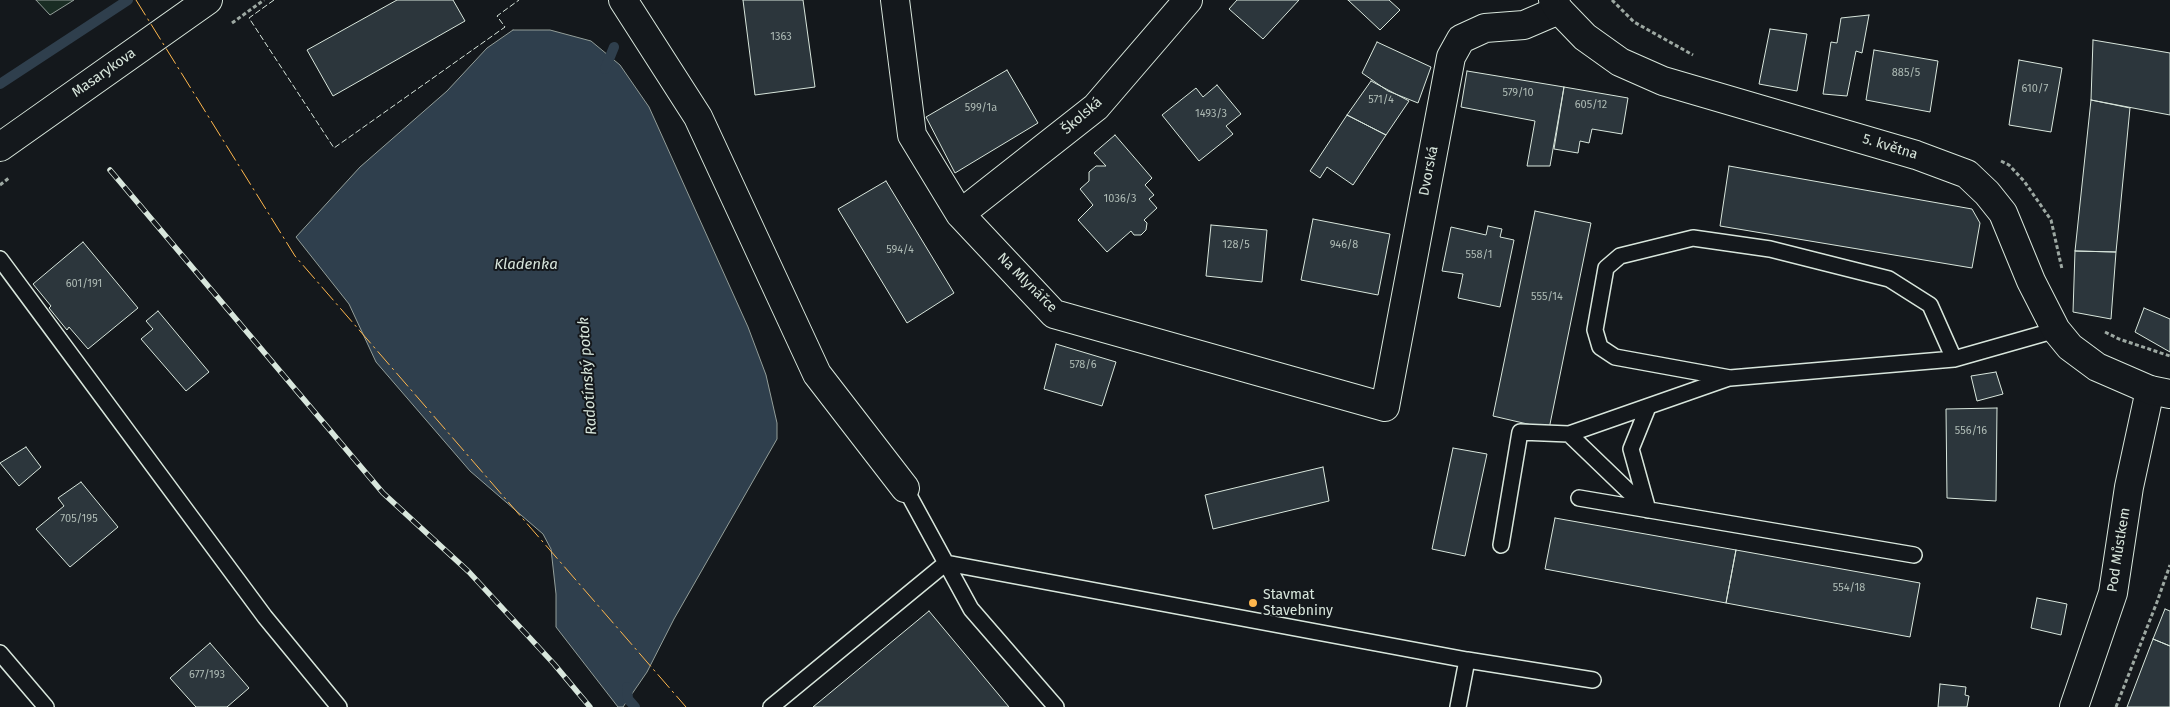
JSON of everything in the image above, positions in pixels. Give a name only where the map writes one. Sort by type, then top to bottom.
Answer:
[{"type":"street","name":"Masarykova","points":[[0,147],[208,0]]},
{"type":"street","points":[[623,0],[698,117],[817,374],[905,488]]},
{"type":"street","name":"Na Mlynářce","points":[[895,0],[912,135],[960,214],[1054,314],[1386,407]]},
{"type":"street","name":"Školská","points":[[960,214],[1096,107],[1188,0]]},
{"type":"street","name":"5. května","points":[[1556,5],[1585,38],[1620,62],[1663,81],[1916,154],[1967,174],[1987,193],[2002,213],[2031,281],[2056,330],[2070,348],[2097,367],[2160,392]]},
{"type":"street","name":"Dvorská","points":[[1386,407],[1451,57],[1462,39],[1485,28],[1524,25],[1556,5]]},
{"type":"street","name":"Pod Můstkem","points":[[2074,707],[2113,593],[2129,487],[2160,392]]},
{"type":"lane","points":[[1730,378],[1615,357],[1600,347],[1595,330],[1606,268],[1620,256],[1693,238],[1770,249],[1889,279],[1930,305],[1954,359]]},
{"type":"lane","points":[[0,258],[265,617],[339,707]]},
{"type":"lane","points":[[1501,545],[1520,432],[1569,434],[1730,378],[1954,359],[2056,330]]},
{"type":"lane","points":[[1648,406],[1631,449],[1648,510]]},
{"type":"lane","points":[[1569,434],[1648,510]]},
{"type":"lane","points":[[905,488],[971,609],[1056,707]]},
{"type":"lane","points":[[1579,498],[1914,555]]},
{"type":"lane","points":[[771,707],[946,563],[1467,660],[1594,680]]},
{"type":"lane","points":[[0,653],[46,707]]},
{"type":"lane","points":[[1458,707],[1467,660]]},
{"type":"path","points":[[2116,707],[2170,565]]},
{"type":"green space","points":[[36,0],[74,0],[50,15]]},
{"type":"water","name":"Kladenka","points":[[513,30],[550,30],[591,41],[620,65],[649,107],[748,327],[766,375],[777,423],[777,439],[674,619],[647,672],[623,707],[618,707],[556,627],[556,594],[551,549],[543,534],[470,471],[376,362],[349,304],[296,237],[360,167],[447,91],[487,48]]},
{"type":"building","points":[[397,0],[453,0],[465,21],[333,96],[307,50]]},
{"type":"building","points":[[743,0],[803,0],[815,87],[755,95]]},
{"type":"building","points":[[1237,0],[1299,0],[1263,39],[1229,9]]},
{"type":"building","points":[[1348,0],[1389,0],[1400,10],[1380,30]]},
{"type":"building","points":[[1869,15],[1862,53],[1856,51],[1847,96],[1823,94],[1831,42],[1837,43],[1841,18]]},
{"type":"building","points":[[1770,29],[1807,34],[1797,91],[1759,84]]},
{"type":"building","points":[[2093,40],[2170,53],[2170,115],[2091,100]]},
{"type":"building","points":[[1377,42],[1431,67],[1418,103],[1388,91],[1362,73]]},
{"type":"building","points":[[1874,50],[1938,61],[1930,112],[1866,100]]},
{"type":"building","points":[[2019,60],[2062,68],[2051,132],[2009,125]]},
{"type":"building","points":[[1007,70],[1038,123],[955,173],[926,117]]},
{"type":"building","points":[[1467,71],[1564,87],[1550,166],[1527,166],[1535,121],[1461,107]]},
{"type":"building","points":[[1371,81],[1409,101],[1386,135],[1347,115]]},
{"type":"building","points":[[1217,85],[1241,114],[1226,126],[1233,134],[1199,161],[1162,115],[1196,88],[1203,97]]},
{"type":"building","points":[[1564,87],[1628,98],[1622,134],[1592,129],[1589,143],[1580,141],[1578,153],[1554,149]]},
{"type":"building","points":[[2091,100],[2130,108],[2116,252],[2075,251]]},
{"type":"building","points":[[1347,115],[1386,135],[1353,185],[1327,167],[1320,178],[1310,171]]},
{"type":"building","points":[[1115,135],[1152,178],[1145,185],[1154,195],[1149,199],[1157,208],[1144,220],[1147,223],[1146,230],[1141,235],[1134,235],[1131,231],[1107,252],[1078,220],[1093,205],[1080,189],[1089,181],[1089,172],[1096,166],[1106,166],[1094,153]]},
{"type":"building","points":[[1729,166],[1972,209],[1980,223],[1972,268],[1720,226]]},
{"type":"building","points":[[886,181],[954,293],[907,323],[838,209]]},
{"type":"building","points":[[1535,211],[1591,223],[1549,429],[1493,416]]},
{"type":"building","points":[[1313,219],[1390,234],[1378,295],[1301,280]]},
{"type":"building","points":[[1211,225],[1267,230],[1262,282],[1206,276]]},
{"type":"building","points":[[1488,226],[1502,229],[1500,237],[1514,240],[1500,307],[1458,298],[1463,274],[1442,271],[1451,227],[1486,235]]},
{"type":"building","points":[[83,242],[138,308],[88,349],[69,327],[67,330],[33,284]]},
{"type":"building","points":[[2075,251],[2116,252],[2111,319],[2073,312]]},
{"type":"building","points":[[2144,308],[2170,319],[2170,352],[2135,332]]},
{"type":"building","points":[[158,311],[209,372],[186,391],[141,339],[153,329],[146,321]]},
{"type":"building","points":[[1056,344],[1116,362],[1102,406],[1044,389]]},
{"type":"building","points":[[1996,372],[2003,394],[1977,401],[1971,376]]},
{"type":"building","points":[[1997,408],[1996,501],[1947,498],[1946,409]]},
{"type":"building","points":[[26,447],[41,467],[19,486],[0,463]]},
{"type":"building","points":[[1453,448],[1487,454],[1465,556],[1432,549]]},
{"type":"building","points":[[1323,467],[1329,501],[1213,529],[1205,495]]},
{"type":"building","points":[[81,482],[118,527],[70,567],[36,529],[64,506],[58,498]]},
{"type":"building","points":[[1555,518],[1736,550],[1726,603],[1545,569]]},
{"type":"building","points":[[1736,550],[1920,583],[1910,637],[1726,603]]},
{"type":"building","points":[[2037,598],[2067,604],[2061,635],[2031,628]]},
{"type":"building","points":[[2165,609],[2170,611],[2170,646],[2153,639]]},
{"type":"building","points":[[929,611],[1009,707],[813,707]]},
{"type":"building","points":[[2153,639],[2170,646],[2170,707],[2127,707]]},
{"type":"building","points":[[210,643],[249,688],[227,707],[196,707],[170,678]]},
{"type":"building","points":[[1940,684],[1966,687],[1965,695],[1969,696],[1967,707],[1938,707]]},
{"type":"waterway","points":[[0,84],[128,0]]},
{"type":"waterway","name":"Radotínský potok","points":[[605,69],[614,47]]},
{"type":"waterway","name":"Radotínský potok","points":[[627,687],[628,699],[635,707]]},
{"type":"railway","points":[[110,170],[383,493],[469,572],[554,664],[590,707]]},
{"type":"fence","points":[[274,0],[249,18],[334,148],[505,27],[497,16],[519,0]]},
{"type":"power","points":[[136,0],[295,256],[686,707]]},
{"type":"place","name":"Stavmat Stavebniny","points":[[1253,603]]}]
